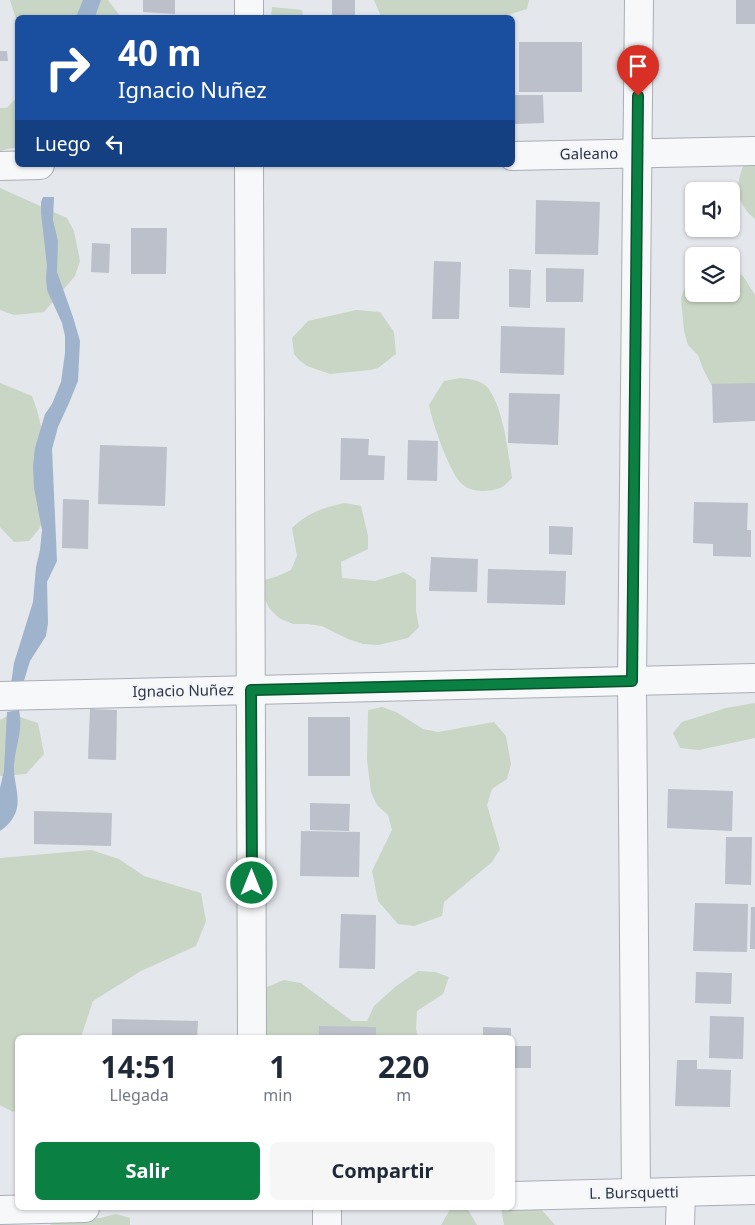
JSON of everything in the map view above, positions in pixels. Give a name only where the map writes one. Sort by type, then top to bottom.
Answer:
[{"type":"street","points":[[249,0],[249,15]]},
{"type":"street","points":[[636,1193],[632,681],[639,0]]},
{"type":"street","name":"Galeano","points":[[515,156],[755,151]]},
{"type":"street","points":[[0,166],[15,166]]},
{"type":"street","points":[[249,167],[252,1035]]},
{"type":"street","name":"Ignacio Nuñez","points":[[1,696],[755,678]]},
{"type":"street","name":"L. Bursquetti","points":[[515,1196],[755,1190]]},
{"type":"street","points":[[680,1225],[681,1192]]},
{"type":"street","points":[[0,1210],[15,1210]]},
{"type":"street","points":[[327,1210],[327,1225]]},
{"type":"green space","points":[[10,0],[108,0],[119,15],[15,15]]},
{"type":"green space","points":[[374,0],[529,0],[527,9],[507,15],[380,14]]},
{"type":"green space","points":[[272,7],[302,10],[303,15],[271,15]]},
{"type":"green space","points":[[15,99],[15,147],[0,151],[0,108],[7,108]]},
{"type":"green space","points":[[755,139],[755,219],[746,210],[740,197],[739,181],[745,161]]},
{"type":"green space","points":[[0,188],[67,218],[74,231],[80,261],[75,276],[44,312],[14,315],[0,310]]},
{"type":"green space","points":[[740,274],[743,276],[755,295],[755,420],[718,397],[698,355],[688,345],[684,331],[681,298],[685,288],[685,302],[740,302]]},
{"type":"green space","points":[[356,310],[380,312],[394,332],[396,354],[378,368],[330,374],[307,366],[294,354],[292,338],[308,321]]},
{"type":"green space","points":[[460,378],[475,380],[485,385],[498,407],[502,419],[512,478],[502,487],[480,491],[466,487],[452,470],[442,447],[429,405],[444,381]]},
{"type":"green space","points":[[0,383],[32,396],[48,455],[46,514],[39,529],[29,541],[14,542],[0,527]]},
{"type":"green space","points":[[345,503],[361,506],[368,536],[368,549],[341,562],[342,578],[375,581],[404,572],[416,580],[416,611],[419,627],[408,638],[378,645],[363,644],[322,626],[293,624],[279,618],[269,608],[263,595],[265,580],[291,570],[297,556],[292,528],[304,518],[317,511]]},
{"type":"green space","points":[[755,703],[755,738],[699,750],[680,748],[673,733],[682,722],[726,708]]},
{"type":"green space","points":[[382,707],[396,712],[423,729],[438,732],[494,722],[506,736],[511,764],[507,779],[492,789],[487,805],[500,849],[492,862],[444,902],[442,916],[414,926],[398,924],[378,901],[372,871],[392,830],[388,815],[377,805],[371,792],[367,760],[368,710]]},
{"type":"green space","points":[[11,714],[38,723],[44,754],[26,774],[0,776],[0,720]]},
{"type":"green space","points":[[91,850],[119,859],[144,876],[201,893],[206,921],[196,946],[141,971],[93,1001],[82,1035],[15,1035],[15,1111],[13,1112],[0,1105],[0,858]]},
{"type":"green space","points":[[418,971],[435,972],[449,977],[443,994],[417,1011],[418,1035],[262,1035],[252,993],[284,980],[301,983],[352,1021],[367,1021],[374,1006],[395,987]]},
{"type":"green space","points":[[534,1201],[555,1225],[504,1225],[501,1210],[515,1210],[515,1207]]},
{"type":"green space","points":[[450,1210],[468,1210],[477,1225],[441,1225]]},
{"type":"green space","points":[[116,1214],[130,1218],[130,1225],[50,1225],[55,1221],[67,1218],[100,1218]]},
{"type":"water","points":[[83,0],[101,0],[96,15],[77,15]]},
{"type":"water","points":[[43,197],[54,197],[53,220],[58,241],[57,272],[80,341],[78,381],[58,427],[52,449],[57,561],[47,582],[48,623],[46,636],[30,661],[23,684],[11,684],[14,663],[33,602],[36,567],[40,550],[42,530],[34,488],[33,466],[35,448],[45,414],[52,404],[61,382],[65,353],[65,336],[62,323],[47,290],[47,266],[41,213]]},
{"type":"water","points":[[19,710],[20,726],[14,764],[18,798],[17,809],[11,821],[0,831],[0,788],[4,771],[7,712]]},
{"type":"building","points":[[143,0],[175,0],[175,14],[143,12]]},
{"type":"building","points":[[332,0],[355,0],[355,15],[332,15]]},
{"type":"building","points":[[736,0],[755,0],[755,24],[736,24]]},
{"type":"building","points":[[519,42],[582,42],[582,92],[519,92]]},
{"type":"building","points":[[0,51],[7,51],[8,61],[0,61]]},
{"type":"building","points":[[515,95],[543,95],[544,123],[515,124]]},
{"type":"building","points":[[536,200],[600,202],[598,255],[535,254]]},
{"type":"building","points":[[131,228],[167,228],[166,274],[131,274]]},
{"type":"building","points":[[92,243],[110,244],[109,273],[91,272]]},
{"type":"building","points":[[434,261],[461,262],[459,319],[432,319]]},
{"type":"building","points":[[546,268],[584,269],[583,302],[546,302]]},
{"type":"building","points":[[509,269],[531,270],[530,308],[509,307]]},
{"type":"building","points":[[501,326],[565,328],[564,375],[500,373]]},
{"type":"building","points":[[755,383],[755,421],[713,423],[712,384]]},
{"type":"building","points":[[509,393],[560,394],[558,445],[508,443]]},
{"type":"building","points":[[341,438],[369,439],[368,455],[385,456],[384,480],[340,480]]},
{"type":"building","points":[[408,440],[438,441],[437,481],[407,480]]},
{"type":"building","points":[[100,445],[167,447],[165,506],[98,504]]},
{"type":"building","points":[[63,499],[89,500],[88,549],[62,548]]},
{"type":"building","points":[[694,502],[748,503],[747,530],[751,530],[751,557],[713,556],[713,544],[693,543]]},
{"type":"building","points":[[549,526],[573,527],[572,555],[549,554]]},
{"type":"building","points":[[431,557],[478,559],[477,592],[429,591]]},
{"type":"building","points":[[488,569],[566,571],[565,605],[487,603]]},
{"type":"building","points":[[90,709],[117,710],[116,760],[88,759]]},
{"type":"building","points":[[308,717],[350,717],[350,776],[308,776]]},
{"type":"building","points":[[668,789],[733,791],[732,831],[667,828]]},
{"type":"building","points":[[310,803],[350,804],[349,831],[310,830]]},
{"type":"building","points":[[34,811],[112,813],[111,846],[34,844]]},
{"type":"building","points":[[301,831],[360,832],[359,877],[300,876]]},
{"type":"building","points":[[726,837],[752,837],[751,885],[725,884]]},
{"type":"building","points":[[695,903],[748,904],[747,952],[693,951]]},
{"type":"building","points":[[751,907],[755,907],[755,949],[750,949]]},
{"type":"building","points":[[341,914],[376,915],[375,969],[339,968]]},
{"type":"building","points":[[696,972],[732,973],[731,1004],[695,1003]]},
{"type":"building","points":[[710,1016],[744,1017],[743,1059],[709,1058]]},
{"type":"building","points":[[112,1019],[198,1021],[197,1035],[112,1035]]},
{"type":"building","points":[[319,1026],[376,1027],[376,1035],[319,1035]]},
{"type":"building","points":[[483,1027],[511,1028],[511,1035],[483,1035]]},
{"type":"building","points":[[515,1046],[531,1046],[531,1068],[515,1068]]},
{"type":"building","points":[[677,1060],[697,1060],[697,1069],[731,1070],[730,1107],[675,1106]]},
{"type":"route","points":[[252,883],[251,690],[632,681],[638,96]]}]
